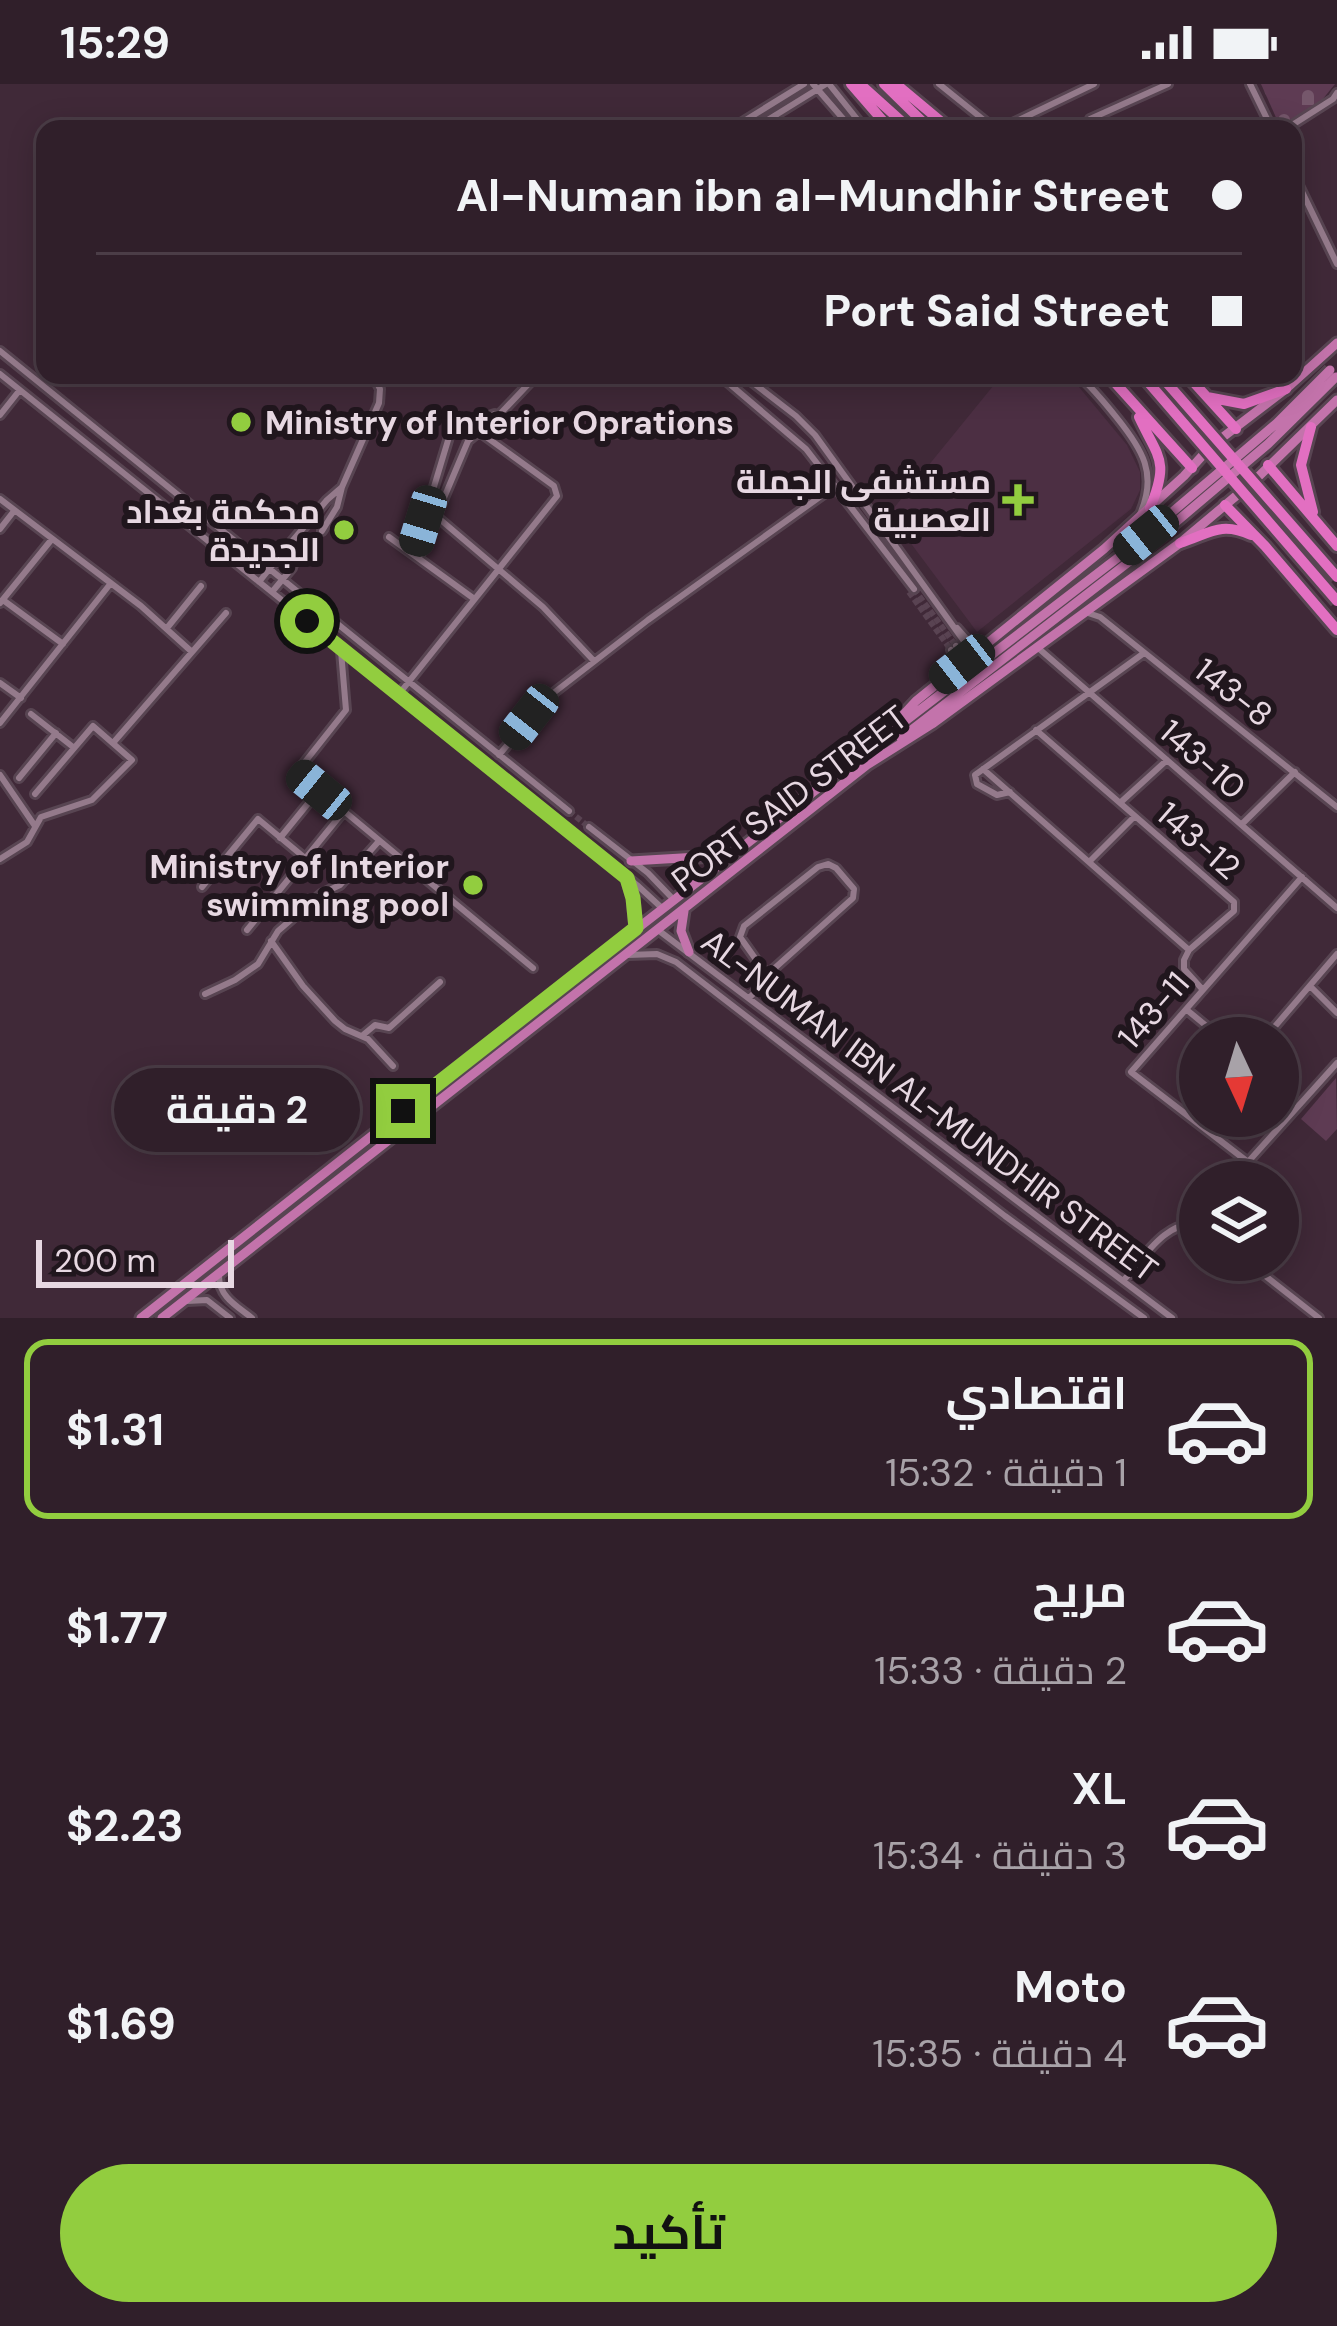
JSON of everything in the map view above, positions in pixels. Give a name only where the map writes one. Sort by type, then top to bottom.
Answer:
[{"type":"highway","points":[[851,84],[882,120]]},
{"type":"highway","points":[[860,84],[900,120]]},
{"type":"highway","points":[[884,84],[920,120]]},
{"type":"highway","points":[[896,84],[939,120]]},
{"type":"highway","points":[[1114,384],[1195,473]]},
{"type":"highway","points":[[1150,384],[1337,601]]},
{"type":"highway","points":[[1168,384],[1337,577]]},
{"type":"highway","points":[[1195,384],[1241,433]]},
{"type":"highway","points":[[1207,397],[1244,404],[1292,390]]},
{"type":"highway","points":[[1137,407],[1161,464],[1160,483],[1150,508]]},
{"type":"highway","points":[[1311,428],[1301,465],[1313,516]]},
{"type":"highway","points":[[1268,465],[1335,536]]},
{"type":"highway","points":[[1230,501],[1255,537],[1333,625]]},
{"type":"highway","points":[[1180,543],[1222,527],[1255,537]]},
{"type":"main road","points":[[1302,377],[1337,344]]},
{"type":"main road","points":[[883,754],[1268,443],[1335,371]]},
{"type":"main road","points":[[1223,437],[1241,433],[1296,384]]},
{"type":"main road","points":[[1308,410],[1334,404]]},
{"type":"main road","points":[[1258,477],[1334,404]]},
{"type":"main road","points":[[1260,453],[1268,465]]},
{"type":"main road","points":[[1140,523],[1150,508],[1195,473],[1202,456]]},
{"type":"main road","points":[[1212,494],[1230,501]]},
{"type":"main road","name":"PORT SAID STREET","points":[[162,1318],[883,754],[932,724],[1160,558],[1230,501]]},
{"type":"main road","name":"PORT SAID STREET","points":[[141,1318],[879,741],[906,710],[1126,529],[1140,523]]},
{"type":"main road","points":[[1160,540],[1160,558]]},
{"type":"main road","points":[[879,741],[1127,557]]},
{"type":"main road","points":[[631,861],[732,855]]},
{"type":"main road","points":[[627,878],[636,928]]},
{"type":"main road","points":[[684,910],[681,931],[688,952]]},
{"type":"street","points":[[748,120],[808,87],[828,84],[858,120]]},
{"type":"street","points":[[939,84],[986,120]]},
{"type":"street","points":[[1071,84],[1079,91]]},
{"type":"street","points":[[1017,120],[1094,84]]},
{"type":"street","points":[[1090,119],[1168,84]]},
{"type":"street","points":[[1250,84],[1268,120]]},
{"type":"street","points":[[769,120],[805,99],[808,87]]},
{"type":"street","points":[[805,99],[808,87]]},
{"type":"street","points":[[808,87],[843,120]]},
{"type":"street","points":[[1300,120],[1337,93]]},
{"type":"street","points":[[1302,192],[1337,264]]},
{"type":"street","points":[[0,351],[36,380]]},
{"type":"street","points":[[0,374],[663,909]]},
{"type":"street","points":[[41,384],[569,811]]},
{"type":"street","points":[[322,531],[334,514],[380,403],[378,384]]},
{"type":"street","points":[[416,555],[465,445],[529,384]]},
{"type":"street","points":[[730,384],[791,434],[836,486],[912,591]]},
{"type":"street","points":[[755,384],[815,435],[957,628],[970,658]]},
{"type":"street","points":[[1087,384],[1143,453],[1147,493],[1140,523]]},
{"type":"street","points":[[0,415],[19,391]]},
{"type":"street","points":[[416,555],[448,437],[456,428],[508,406]]},
{"type":"street","points":[[399,694],[554,500],[557,490],[467,423]]},
{"type":"street","points":[[153,497],[154,486],[166,485]]},
{"type":"street","points":[[500,754],[542,702],[836,486]]},
{"type":"street","points":[[259,582],[342,487]]},
{"type":"street","points":[[0,499],[192,652]]},
{"type":"street","points":[[323,505],[334,514]]},
{"type":"street","points":[[0,529],[14,511]]},
{"type":"street","points":[[436,516],[551,614],[595,662]]},
{"type":"street","points":[[389,537],[473,598]]},
{"type":"street","points":[[52,539],[1,600],[63,644]]},
{"type":"street","points":[[272,592],[306,551]]},
{"type":"street","points":[[0,723],[111,583]]},
{"type":"street","points":[[167,628],[201,586]]},
{"type":"street","points":[[1098,603],[1100,617]]},
{"type":"street","name":"143-8","points":[[1085,612],[1100,617],[1337,807]]},
{"type":"street","points":[[113,743],[226,613]]},
{"type":"street","name":"143-10","points":[[1037,647],[1337,908]]},
{"type":"street","points":[[954,648],[970,658]]},
{"type":"street","points":[[341,649],[346,710],[297,772],[533,968]]},
{"type":"street","points":[[1010,792],[997,795],[977,784],[975,775],[1144,653]]},
{"type":"street","points":[[0,682],[21,698]]},
{"type":"street","points":[[31,714],[74,747]]},
{"type":"street","points":[[0,860],[27,842],[41,817],[92,800],[131,760],[92,725],[35,794]]},
{"type":"street","name":"143-12","points":[[1036,730],[1234,902],[1234,911],[1189,950]]},
{"type":"street","points":[[19,778],[56,733]]},
{"type":"street","points":[[1120,803],[1167,760]]},
{"type":"street","points":[[983,769],[1189,950],[1184,969],[1203,989]]},
{"type":"street","points":[[1241,824],[1295,772]]},
{"type":"street","points":[[0,775],[35,826]]},
{"type":"street","points":[[280,838],[319,790]]},
{"type":"street","points":[[537,805],[547,793]]},
{"type":"street","points":[[247,929],[344,811]]},
{"type":"street","points":[[1089,862],[1135,816]]},
{"type":"street","points":[[202,886],[258,819],[305,858]]},
{"type":"street","name":"AL-NUMAN IBN AL-MUNDHIR STREET","points":[[589,827],[674,900]]},
{"type":"street","points":[[205,994],[258,964],[296,913],[340,885],[379,841]]},
{"type":"street","points":[[746,1017],[767,975],[854,898],[854,889],[836,868],[828,864],[818,868],[741,931],[740,937],[767,975]]},
{"type":"street","name":"143-11","points":[[1179,1105],[1131,1072],[1302,877]]},
{"type":"street","name":"AL-NUMAN IBN AL-MUNDHIR STREET","points":[[658,930],[1172,1318]]},
{"type":"street","points":[[271,941],[302,986],[335,1021],[363,1035],[393,1066]]},
{"type":"street","name":"AL-NUMAN IBN AL-MUNDHIR STREET","points":[[620,959],[647,953],[670,959],[1144,1318]]},
{"type":"street","points":[[1283,1017],[1337,954]]},
{"type":"street","points":[[363,1035],[375,1025],[389,1028],[440,982]]},
{"type":"street","points":[[1310,986],[1337,1012]]},
{"type":"street","points":[[1186,1009],[1196,1017]]},
{"type":"street","name":"143-11","points":[[1299,1105],[1337,1063]]},
{"type":"street","points":[[877,1117],[886,1104]]},
{"type":"street","name":"143-11","points":[[1219,1137],[1248,1162],[1270,1137]]},
{"type":"street","points":[[926,1155],[936,1142]]},
{"type":"street","points":[[1123,1281],[1179,1226]]},
{"type":"street","points":[[1096,1282],[1107,1269]]},
{"type":"street","points":[[220,1272],[220,1291],[252,1318]]},
{"type":"street","points":[[1272,1281],[1319,1318]]},
{"type":"street","points":[[184,1301],[203,1298],[230,1318]]},
{"type":"shaded area","name":"مستشفى الجملة العصبية","points":[[995,384],[1076,384],[1127,445],[1140,472],[1140,490],[1131,509],[977,632],[889,514]]},
{"type":"green space","points":[[1261,84],[1335,84],[1322,100],[1292,120],[1277,120]]},
{"type":"green space","points":[[1336,1078],[1337,1129],[1326,1141],[1301,1119]]},
{"type":"tunnel","points":[[306,551],[322,531]]},
{"type":"tunnel","points":[[914,589],[956,646]]},
{"type":"tunnel","points":[[909,592],[951,650]]},
{"type":"tunnel","points":[[569,811],[589,827]]},
{"type":"place","name":"Ministry of Interior Oprations","points":[[241,422]]},
{"type":"place","name":"مستشفى الجملة العصبية","points":[[1018,500]]},
{"type":"place","name":"محكمة بغداد الجديدة","points":[[344,530]]},
{"type":"place","name":"Ministry of Interior swimming pool","points":[[473,885]]},
{"type":"route","points":[[307,621],[627,878],[633,898],[636,928],[403,1111]]}]
